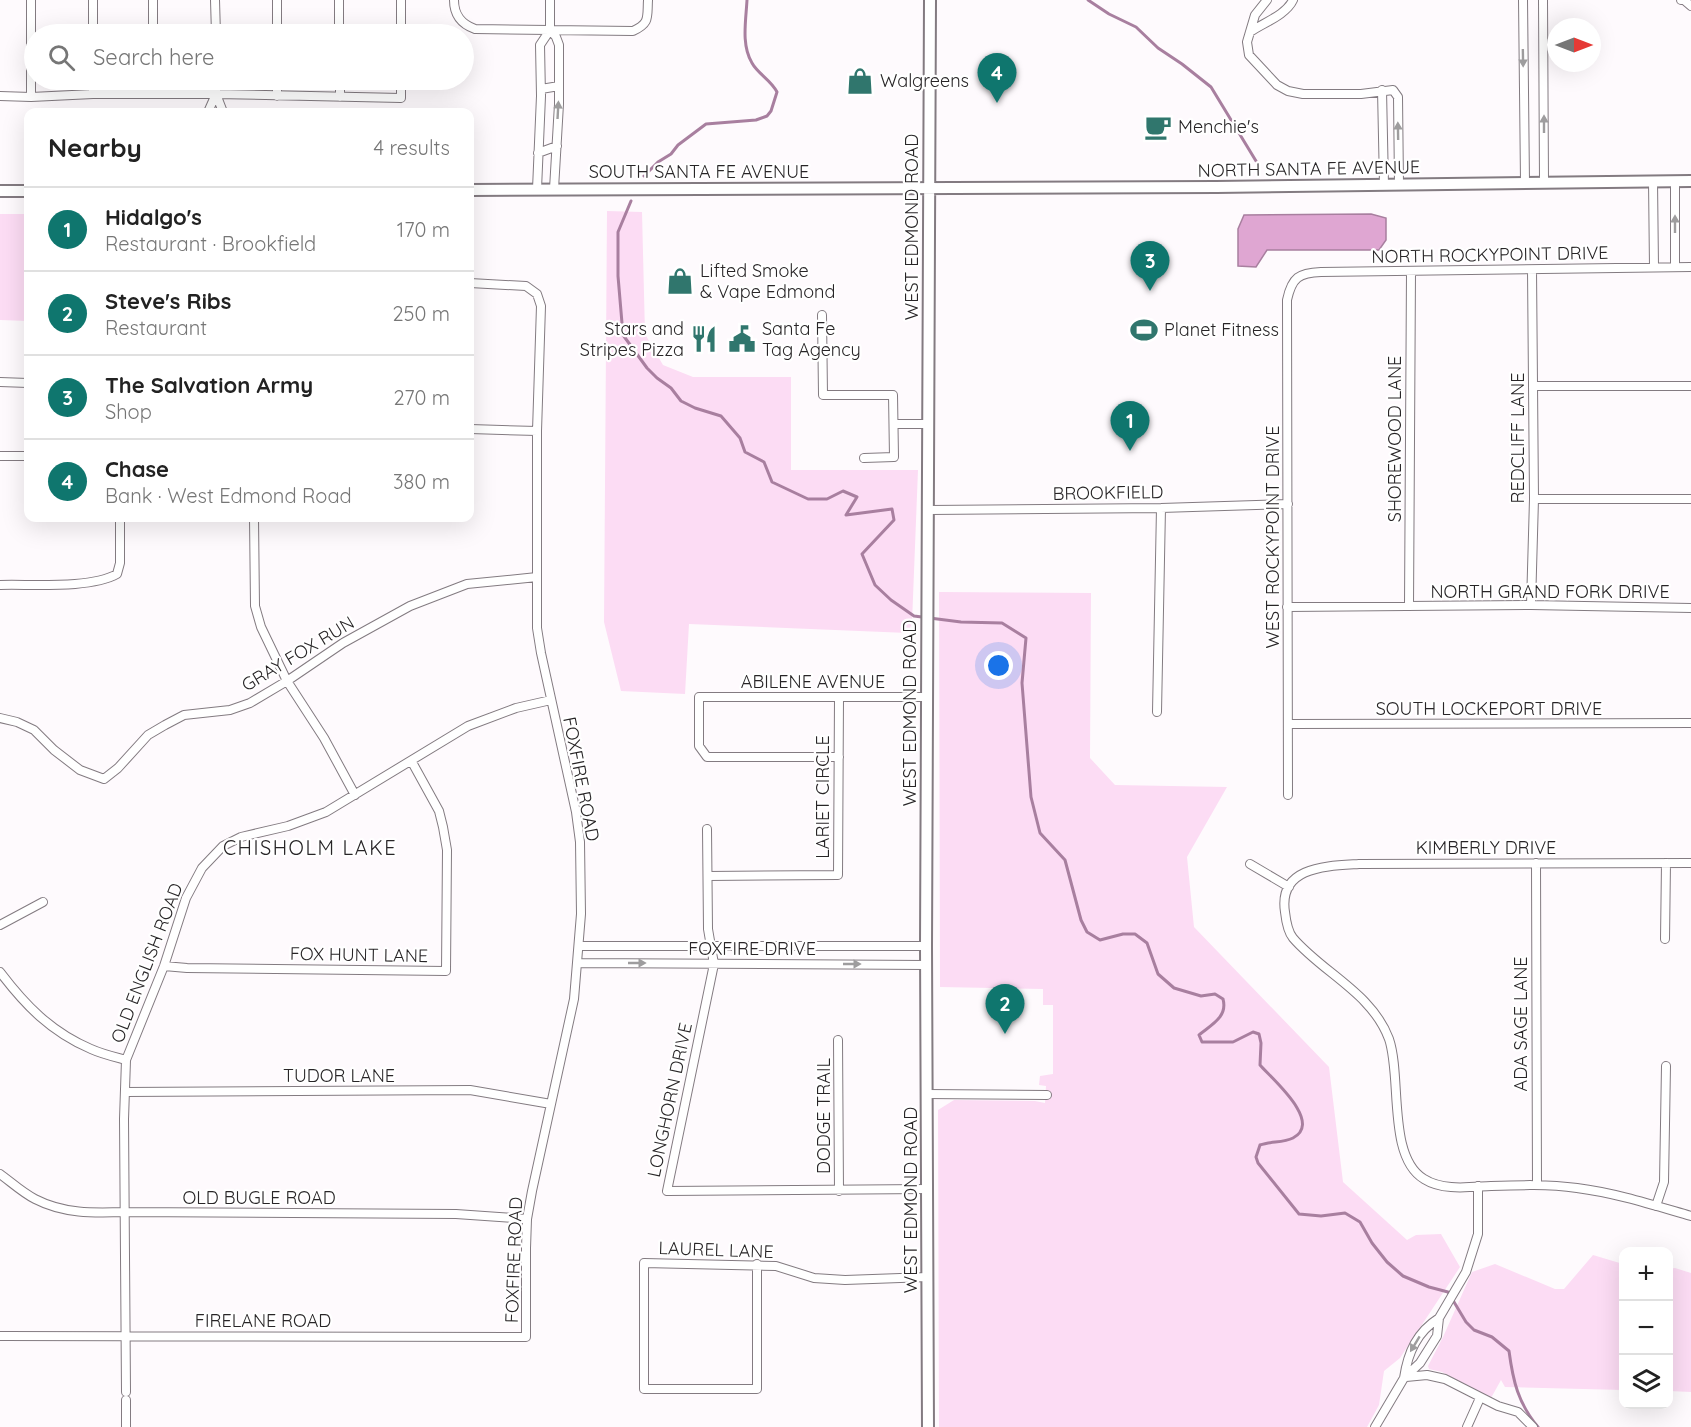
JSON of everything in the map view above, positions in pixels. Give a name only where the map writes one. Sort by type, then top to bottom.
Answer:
[{"type":"main road","name":"WEST EDMOND ROAD","points":[[928,1427],[926,698],[929,510],[930,0]]},
{"type":"main road","name":"NORTH SANTA FE AVENUE","points":[[928,188],[1691,181]]},
{"type":"main road","name":"SOUTH SANTA FE AVENUE","points":[[474,190],[928,188]]},
{"type":"main road","points":[[0,191],[24,191]]},
{"type":"street","points":[[31,0],[31,24]]},
{"type":"street","points":[[93,0],[93,24]]},
{"type":"street","points":[[153,0],[153,24]]},
{"type":"street","points":[[215,0],[216,24]]},
{"type":"street","points":[[277,24],[278,0]]},
{"type":"street","points":[[339,0],[339,24]]},
{"type":"street","points":[[401,0],[401,24]]},
{"type":"street","points":[[454,0],[457,16],[466,24]]},
{"type":"street","points":[[537,189],[541,89],[540,45],[550,30],[550,0]]},
{"type":"street","points":[[474,28],[633,31],[642,27],[648,19],[648,0]]},
{"type":"street","points":[[1267,0],[1255,15],[1247,42],[1249,55],[1276,85],[1288,91],[1303,94],[1362,94],[1393,90],[1398,97],[1399,185]]},
{"type":"street","points":[[1249,33],[1274,18],[1293,0]]},
{"type":"street","points":[[1523,0],[1525,182]]},
{"type":"street","points":[[1543,0],[1544,182]]},
{"type":"street","points":[[1681,0],[1691,6]]},
{"type":"street","points":[[550,30],[559,45],[554,189]]},
{"type":"street","points":[[541,89],[559,86]]},
{"type":"street","points":[[31,90],[31,97]]},
{"type":"street","points":[[210,108],[216,90]]},
{"type":"street","points":[[277,90],[277,96]]},
{"type":"street","points":[[340,90],[340,97]]},
{"type":"street","points":[[0,96],[216,94],[402,98],[402,90]]},
{"type":"street","points":[[1382,90],[1384,185]]},
{"type":"street","points":[[216,94],[222,108]]},
{"type":"street","points":[[538,153],[557,146]]},
{"type":"street","points":[[1653,181],[1654,267]]},
{"type":"street","points":[[1675,181],[1675,267]]},
{"type":"street","name":"NORTH ROCKYPOINT DRIVE","points":[[1293,281],[1305,273],[1691,267]]},
{"type":"street","name":"REDCLIFF LANE","points":[[1531,605],[1534,499],[1532,270]]},
{"type":"street","name":"SHOREWOOD LANE","points":[[1409,606],[1411,272]]},
{"type":"street","name":"WEST ROCKYPOINT DRIVE","points":[[1288,795],[1287,300],[1293,281]]},
{"type":"street","name":"FOXFIRE ROAD","points":[[474,283],[526,286],[537,294],[541,306],[537,430],[537,628],[572,789],[579,832],[580,946],[574,999],[527,1220],[526,1337]]},
{"type":"street","points":[[822,315],[823,395],[893,395],[894,457],[864,458]]},
{"type":"street","points":[[0,382],[24,383]]},
{"type":"street","points":[[1533,386],[1691,386]]},
{"type":"street","points":[[894,424],[929,424]]},
{"type":"street","points":[[474,429],[537,430]]},
{"type":"street","points":[[0,456],[24,456]]},
{"type":"street","points":[[1534,499],[1691,499]]},
{"type":"street","name":"BROOKFIELD","points":[[929,510],[1161,508],[1288,504]]},
{"type":"street","points":[[1157,712],[1161,508]]},
{"type":"street","points":[[0,585],[93,583],[117,574],[120,563],[120,522]]},
{"type":"street","points":[[254,522],[255,606],[261,627],[287,681],[324,738],[355,795]]},
{"type":"street","name":"GRAY FOX RUN","points":[[0,718],[17,722],[34,730],[54,750],[80,770],[104,779],[118,768],[148,735],[165,725],[184,716],[230,710],[250,703],[343,643],[410,606],[467,584],[537,577]]},
{"type":"street","name":"NORTH GRAND FORK DRIVE","points":[[1287,607],[1531,605],[1691,608]]},
{"type":"street","name":"ABILENE AVENUE","points":[[839,757],[707,757],[699,746],[699,697],[926,698]]},
{"type":"street","name":"LARIET CIRCLE","points":[[708,876],[838,875],[839,698]]},
{"type":"street","name":"OLD ENGLISH ROAD","points":[[126,1427],[124,1212],[126,1060],[164,966],[186,898],[202,868],[223,846],[241,837],[288,826],[326,812],[468,726],[516,708],[551,700]]},
{"type":"street","name":"SOUTH LOCKEPORT DRIVE","points":[[1288,724],[1691,723]]},
{"type":"street","name":"FOX HUNT LANE","points":[[164,966],[446,971],[447,850],[439,811],[412,762]]},
{"type":"street","name":"LONGHORN DRIVE","points":[[707,829],[708,929],[714,964],[667,1191],[927,1189]]},
{"type":"street","name":"ADA SAGE LANE","points":[[1536,863],[1537,1185]]},
{"type":"street","points":[[1665,939],[1666,863]]},
{"type":"street","name":"KIMBERLY DRIVE","points":[[1289,887],[1305,871],[1320,866],[1691,863]]},
{"type":"street","points":[[1250,864],[1289,887],[1283,904],[1292,936],[1359,996],[1383,1024],[1390,1044],[1394,1067],[1405,1159],[1422,1179],[1435,1184],[1537,1185],[1577,1188],[1611,1194],[1691,1216]]},
{"type":"street","points":[[0,925],[43,902]]},
{"type":"street","name":"FOXFIRE DRIVE","points":[[580,946],[926,946]]},
{"type":"street","name":"FOXFIRE DRIVE","points":[[578,963],[926,965]]},
{"type":"street","points":[[0,972],[22,1000],[47,1023],[92,1050],[126,1060]]},
{"type":"street","name":"DODGE TRAIL","points":[[838,1040],[839,1191]]},
{"type":"street","points":[[1656,1206],[1664,1182],[1666,1066]]},
{"type":"street","name":"TUDOR LANE","points":[[125,1092],[470,1090],[551,1104]]},
{"type":"street","points":[[927,1094],[1047,1095]]},
{"type":"street","name":"OLD BUGLE ROAD","points":[[0,1174],[34,1199],[60,1209],[87,1214],[124,1212],[456,1214],[527,1220]]},
{"type":"street","points":[[1375,1427],[1404,1378],[1420,1363],[1437,1336],[1439,1318],[1466,1272],[1478,1234],[1478,1186]]},
{"type":"street","name":"LAUREL LANE","points":[[757,1264],[757,1389],[644,1389],[644,1263],[757,1264],[776,1266],[814,1278],[845,1280],[928,1277]]},
{"type":"street","points":[[1404,1378],[1407,1357],[1425,1327],[1439,1318]]},
{"type":"street","name":"FIRELANE ROAD","points":[[0,1336],[526,1337]]},
{"type":"street","points":[[1404,1378],[1427,1375],[1445,1379],[1480,1398],[1518,1412],[1533,1427]]},
{"type":"street","points":[[1467,1427],[1480,1398]]},
{"type":"shaded area","points":[[607,211],[642,212],[645,334],[663,365],[693,377],[791,377],[791,470],[918,470],[912,623],[908,633],[689,624],[685,694],[621,691],[604,622]]},
{"type":"shaded area","points":[[0,214],[24,214],[24,321],[0,320]]},
{"type":"shaded area","points":[[1371,214],[1386,218],[1386,240],[1379,250],[1267,250],[1256,267],[1238,266],[1238,229],[1244,215]]},
{"type":"shaded area","points":[[939,592],[1091,593],[1090,758],[1115,785],[1227,787],[1187,857],[1194,927],[1329,1067],[1343,1182],[1407,1240],[1416,1235],[1441,1234],[1460,1267],[1400,1358],[1384,1371],[1379,1405],[1367,1427],[939,1427],[938,1110],[954,1100],[1045,1103],[1046,1086],[1039,1085],[1040,1076],[1053,1074],[1053,1005],[1043,1005],[1043,989],[940,987]]},
{"type":"shaded area","points":[[1593,1255],[1619,1263],[1619,1390],[1505,1387],[1501,1380],[1491,1398],[1442,1372],[1429,1369],[1428,1366],[1472,1272],[1495,1264],[1555,1289],[1564,1289]]},
{"type":"shaded area","points":[[1673,1268],[1691,1273],[1691,1392],[1673,1391]]},
{"type":"waterway","points":[[644,176],[658,162],[671,154],[678,145],[706,124],[756,120],[767,116],[771,111],[777,92],[755,67],[746,48],[747,0]]},
{"type":"waterway","points":[[1088,0],[1109,14],[1136,27],[1158,48],[1211,87],[1256,161]]},
{"type":"waterway","points":[[631,201],[618,232],[618,276],[623,335],[647,368],[671,388],[681,401],[721,416],[740,438],[745,452],[764,462],[772,482],[808,499],[827,499],[843,491],[857,497],[846,515],[892,509],[894,520],[862,554],[875,585],[891,600],[914,616],[961,622],[1002,623],[1026,638],[1022,683],[1031,797],[1040,833],[1065,860],[1081,920],[1087,932],[1100,940],[1123,934],[1135,934],[1147,943],[1158,974],[1174,988],[1201,996],[1215,994],[1223,999],[1221,1016],[1199,1035],[1202,1042],[1233,1042],[1253,1032],[1259,1034],[1260,1065],[1292,1100],[1299,1111],[1302,1122],[1301,1131],[1293,1138],[1260,1145],[1256,1157],[1258,1163],[1299,1214],[1321,1216],[1345,1213],[1360,1222],[1372,1243],[1387,1262],[1403,1276],[1448,1292],[1466,1322],[1474,1330],[1492,1337],[1509,1351],[1512,1372],[1521,1400],[1538,1427]]},
{"type":"place","name":"Walgreens","points":[[860,81]]},
{"type":"place","name":"Chase","points":[[997,103]]},
{"type":"place","name":"Menchie's","points":[[1158,127]]},
{"type":"place","name":"Lifted Smoke & Vape Edmond","points":[[680,281]]},
{"type":"place","name":"The Salvation Army","points":[[1150,291]]},
{"type":"place","name":"Planet Fitness","points":[[1144,330]]},
{"type":"place","name":"Stars and Stripes Pizza","points":[[704,339]]},
{"type":"place","name":"Santa Fe Tag Agency","points":[[742,339]]},
{"type":"place","name":"Hidalgo's","points":[[1130,451]]},
{"type":"place","name":"Steve's Ribs","points":[[1005,1034]]},
{"type":"district","name":"CHISHOLM LAKE","points":[[310,848]]}]
